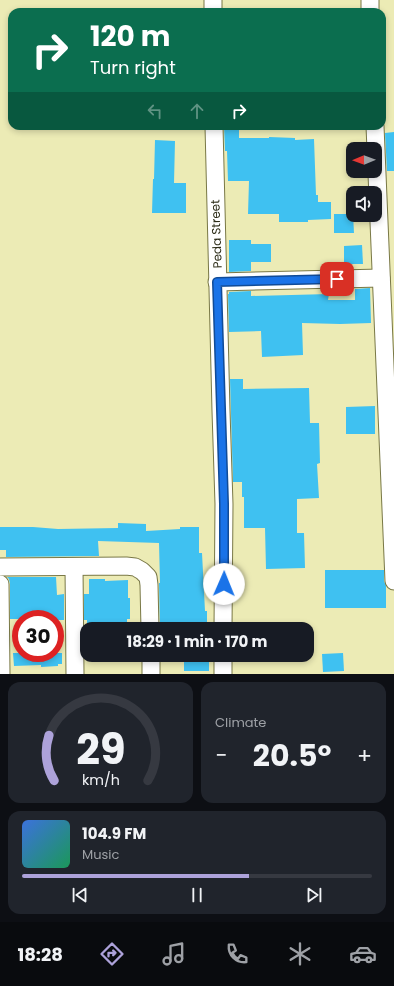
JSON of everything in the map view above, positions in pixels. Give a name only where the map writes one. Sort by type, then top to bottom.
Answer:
[{"type":"street","name":"Peda Street","points":[[214,130],[224,504],[223,622]]},
{"type":"street","points":[[375,130],[394,581]]},
{"type":"street","points":[[217,282],[381,278]]},
{"type":"street","points":[[0,567],[135,567],[142,570],[148,577],[150,622]]},
{"type":"street","points":[[74,567],[76,674]]},
{"type":"street","points":[[0,584],[1,674]]},
{"type":"street","points":[[151,662],[152,674]]},
{"type":"street","points":[[223,662],[223,674]]},
{"type":"building","points":[[224,130],[239,130],[239,138],[269,137],[295,138],[295,140],[314,139],[316,195],[318,195],[318,202],[331,202],[331,219],[308,220],[308,222],[279,222],[279,214],[248,214],[249,181],[228,181],[227,151],[225,151]]},
{"type":"building","points":[[394,132],[394,171],[387,171],[385,133]]},
{"type":"building","points":[[155,140],[175,141],[174,183],[186,183],[186,213],[152,213]]},
{"type":"building","points":[[334,214],[346,214],[346,222],[353,222],[354,233],[334,233]]},
{"type":"building","points":[[229,240],[251,240],[251,244],[271,244],[271,262],[251,262],[251,271],[229,272]]},
{"type":"building","points":[[362,245],[363,264],[344,264],[344,246]]},
{"type":"building","points":[[370,288],[371,323],[302,323],[303,355],[262,357],[261,331],[229,332],[229,292],[251,291],[251,296],[329,294],[328,300],[355,300],[355,289]]},
{"type":"building","points":[[230,379],[243,379],[243,389],[309,388],[310,423],[319,423],[320,463],[317,464],[319,498],[297,499],[297,533],[304,533],[305,568],[266,569],[265,528],[244,528],[244,497],[242,497],[242,482],[233,482]]},
{"type":"building","points":[[375,406],[375,434],[346,434],[346,407]]},
{"type":"building","points":[[118,523],[146,524],[146,531],[180,529],[180,527],[199,527],[199,553],[202,553],[207,622],[160,622],[159,543],[98,541],[99,556],[6,557],[6,550],[0,550],[0,527],[58,529],[118,528]]},
{"type":"building","points":[[325,570],[384,570],[386,608],[325,608]]},
{"type":"building","points":[[7,577],[56,577],[57,595],[64,594],[64,610],[12,610],[12,619],[10,619],[9,579]]},
{"type":"building","points":[[89,579],[105,579],[105,581],[128,580],[130,619],[127,619],[127,622],[87,622],[87,620],[84,620],[84,594],[89,594]]},
{"type":"building","points":[[343,653],[344,671],[323,672],[322,654]]},
{"type":"building","points":[[14,662],[62,662],[62,664],[58,664],[58,666],[14,666]]},
{"type":"building","points":[[184,662],[209,662],[209,671],[184,671]]},
{"type":"route","points":[[224,584],[224,504],[217,282],[337,279]]}]
